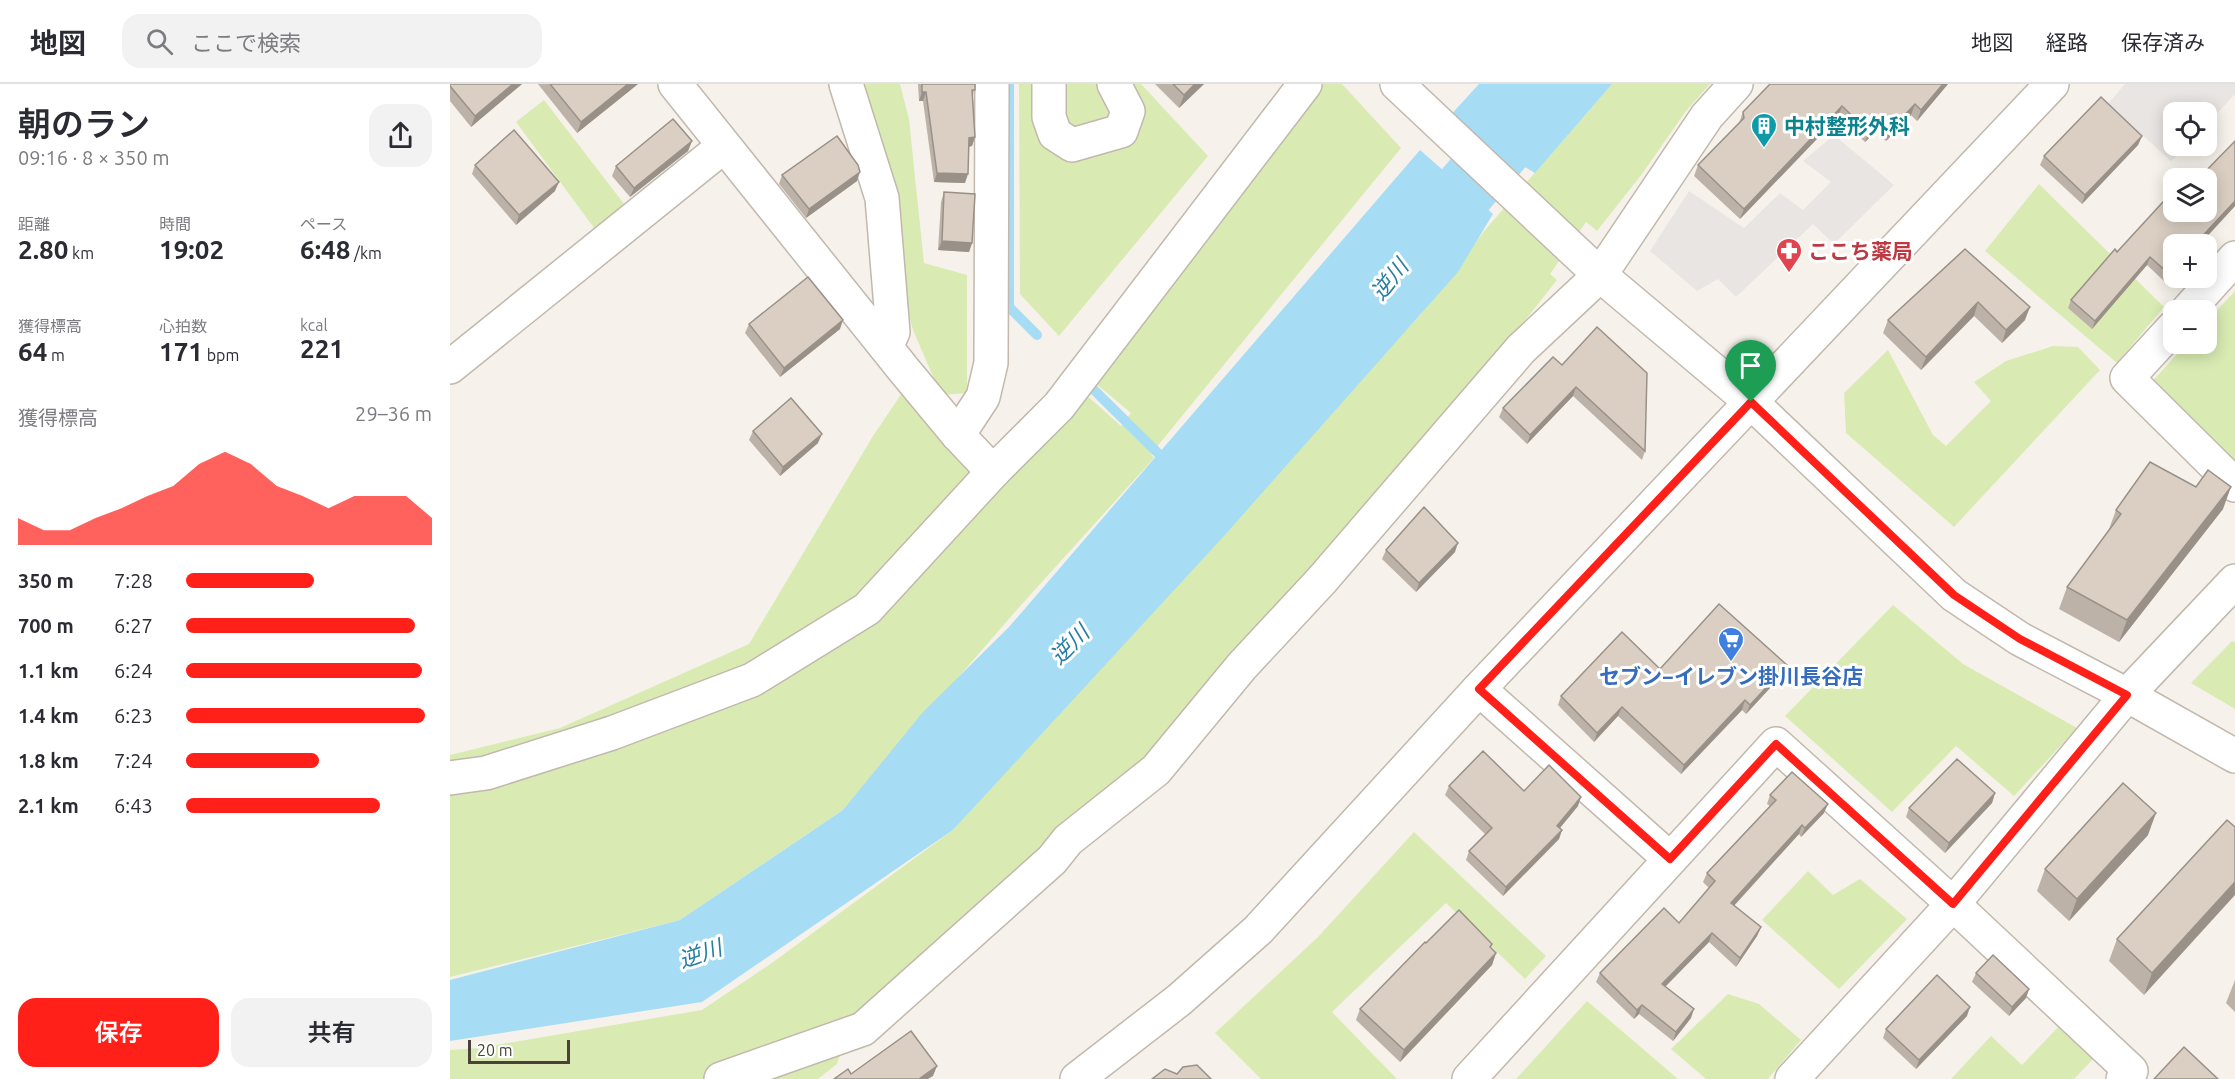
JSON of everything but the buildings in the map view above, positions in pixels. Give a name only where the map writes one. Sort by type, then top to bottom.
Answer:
[{"type":"street","points":[[675,84],[958,435],[993,472]]},
{"type":"street","points":[[846,84],[882,198],[893,332],[886,347]]},
{"type":"street","points":[[958,435],[983,397],[991,363],[992,84]]},
{"type":"street","points":[[1049,84],[1049,117],[1055,134],[1072,145],[1122,131],[1128,111],[1114,84]]},
{"type":"street","points":[[450,778],[486,773],[612,734],[752,680],[867,609],[993,472],[1059,406],[1305,84]]},
{"type":"street","points":[[1397,84],[1600,275],[1751,402],[1954,595],[2020,639],[2127,695],[2235,756]]},
{"type":"street","points":[[721,1079],[863,1029],[1052,860],[1068,840],[1156,771],[1242,666],[1310,594],[1521,349],[1600,275],[1707,116],[1736,84]]},
{"type":"street","points":[[1077,1079],[1179,1000],[1258,930],[1479,689],[2052,84]]},
{"type":"street","points":[[450,367],[724,146]]},
{"type":"street","points":[[2197,300],[2235,258]]},
{"type":"street","points":[[2163,339],[2127,378],[2235,485]]},
{"type":"street","points":[[1792,1079],[1953,904],[2127,695],[2235,581]]},
{"type":"street","points":[[1479,689],[1670,859]]},
{"type":"street","points":[[1469,1079],[1776,744],[1953,904],[2130,1071],[2123,1079]]},
{"type":"green space","points":[[845,84],[900,84],[909,119],[924,263],[967,275],[967,393],[941,395],[913,330]]},
{"type":"green space","points":[[1019,84],[1141,84],[1208,156],[1059,336],[1020,294]]},
{"type":"green space","points":[[1301,84],[1342,84],[1401,148],[1151,454],[1154,458],[1022,604],[843,810],[680,920],[450,977],[450,755],[560,728],[749,644],[873,436],[904,390],[982,476],[856,606],[756,677],[583,723],[753,682],[879,609],[1083,392],[1121,426],[1131,413],[1094,382]]},
{"type":"green space","points":[[1612,84],[1710,84],[1686,111],[1642,174],[1597,231],[1586,222],[1550,274],[1557,280],[1298,608],[1156,770],[853,1016],[837,1064],[818,1079],[450,1079],[450,1050],[478,1048],[702,1010],[769,965],[953,830],[1421,314],[1485,230]]},
{"type":"green space","points":[[544,100],[628,209],[597,232],[516,122]]},
{"type":"green space","points":[[2039,184],[2163,308],[2117,363],[1985,251]]},
{"type":"green space","points":[[2235,291],[2235,463],[2150,384],[2177,354],[2217,354],[2217,310]]},
{"type":"green space","points":[[2053,346],[2078,347],[2100,370],[1954,527],[1846,433],[1844,393],[1888,350],[1933,435],[1946,446],[1991,401],[1974,382],[2006,361]]},
{"type":"green space","points":[[1893,605],[1963,664],[2077,728],[2014,796],[1956,746],[1892,812],[1785,716]]},
{"type":"green space","points":[[2232,641],[2235,642],[2235,709],[2191,683]]},
{"type":"green space","points":[[1414,832],[1546,956],[1525,979],[1446,903],[1332,1012],[1397,1079],[1261,1079],[1215,1033],[1318,937]]},
{"type":"green space","points":[[1808,871],[1833,895],[1860,879],[1907,919],[1839,989],[1762,920]]},
{"type":"green space","points":[[1728,994],[1759,1004],[1801,1040],[1768,1079],[1706,1079],[1671,1049]]},
{"type":"green space","points":[[1587,1001],[1678,1079],[1516,1079]]},
{"type":"green space","points":[[2061,1024],[2096,1056],[2074,1079],[1951,1079],[1991,1036],[2022,1065]]},
{"type":"shaded area","points":[[2125,84],[2235,84],[2235,94],[2217,113],[2217,102],[2163,102],[2163,154],[2108,104]]},
{"type":"shaded area","points":[[1834,135],[1894,185],[1834,244],[1813,224],[1736,297],[1718,279],[1697,291],[1650,251],[1689,191],[1744,228],[1780,193],[1803,210],[1831,182],[1803,161]]},
{"type":"shaded area","points":[[2165,156],[2176,156],[2171,161]]},
{"type":"water","points":[[1479,84],[1612,84],[1535,173],[1446,120]]},
{"type":"water","points":[[1420,150],[1493,214],[1458,272],[1224,536],[953,830],[702,1002],[450,1041],[450,980],[680,920],[843,810],[923,712],[1009,627]]},
{"type":"waterway","points":[[1009,84],[1009,307],[1037,335]]},
{"type":"waterway","name":"逆川","points":[[1410,254],[1556,84]]},
{"type":"waterway","points":[[1091,387],[1168,463]]},
{"type":"place","name":"中村整形外科","points":[[1764,149]]},
{"type":"place","name":"ここち薬局","points":[[1789,274]]},
{"type":"place","name":"セブン−イレブン掛川長谷店","points":[[1731,663]]},
{"type":"route","points":[[1751,402],[1954,595],[2020,639],[2127,695],[1953,904],[1776,744],[1670,859],[1479,689],[1751,402]]}]
